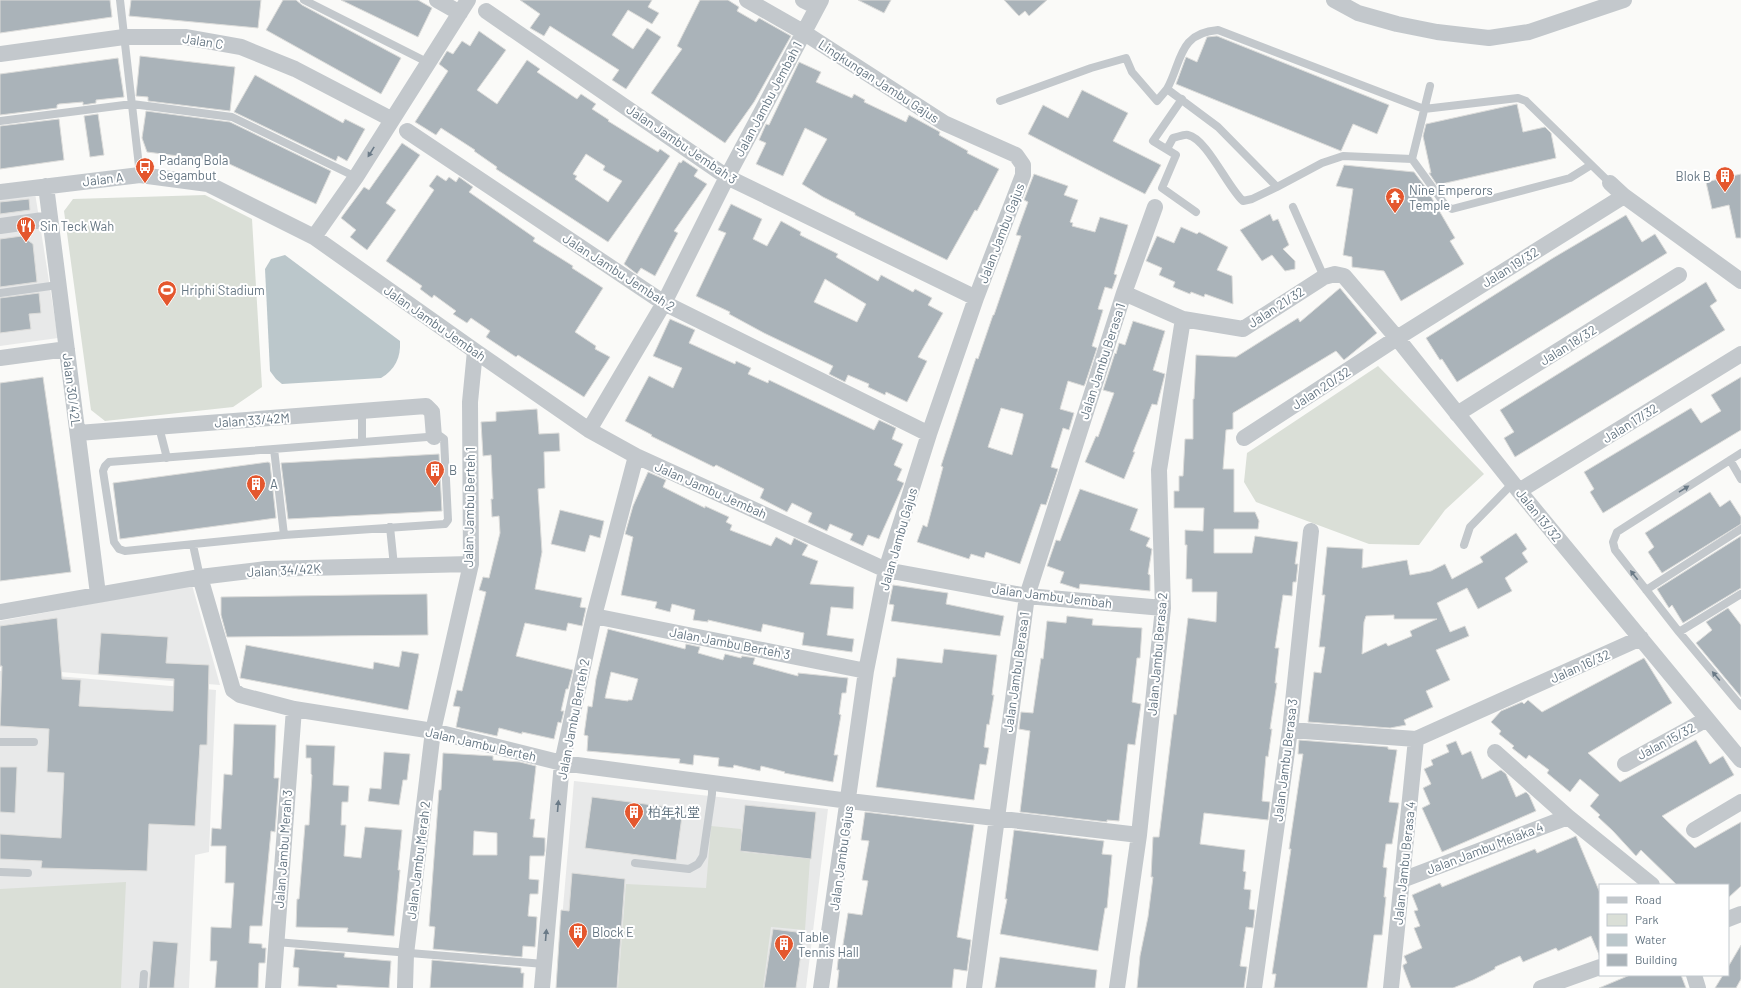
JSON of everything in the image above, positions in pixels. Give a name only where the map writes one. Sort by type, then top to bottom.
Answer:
[{"type":"street","points":[[314,237],[356,177],[391,119],[464,6],[437,0]]},
{"type":"street","name":"Lingkungan Jambu Gajus","points":[[747,0],[803,32],[944,123],[1016,154]]},
{"type":"street","points":[[1334,0],[1358,13],[1397,24],[1437,32],[1489,38],[1528,32],[1592,4],[1624,0]]},
{"type":"street","name":"Jalan Jambu Jembah 1","points":[[589,430],[664,303],[727,177],[803,32],[813,2]]},
{"type":"street","name":"Jalan Jambu Jembah 3","points":[[486,11],[727,177],[976,298]]},
{"type":"street","name":"Jalan C","points":[[0,54],[124,37],[185,37],[241,47],[295,69],[391,119]]},
{"type":"street","name":"Jalan Jambu Jembah 2","points":[[407,131],[664,303],[929,434]]},
{"type":"street","name":"Jalan Jambu Gajus","points":[[822,988],[866,671],[886,570],[929,434],[976,298],[1023,175],[1023,165],[1016,154]]},
{"type":"street","name":"Jalan A","points":[[0,192],[140,175],[208,184],[314,237]]},
{"type":"street","points":[[1610,183],[1624,196],[1741,281]]},
{"type":"street","name":"Jalan 30/42L","points":[[46,186],[98,594]]},
{"type":"street","name":"Jalan 19/32","points":[[1396,338],[1624,196]]},
{"type":"street","name":"Jalan Jambu Berasa 1","points":[[974,988],[1027,596],[1124,293],[1155,207]]},
{"type":"street","points":[[0,226],[50,219]]},
{"type":"street","name":"Jalan Jambu Jembah","points":[[314,237],[589,430],[636,456],[886,570],[1027,596],[1163,608]]},
{"type":"street","name":"Jalan 13/32","points":[[1330,275],[1344,276],[1741,760]]},
{"type":"street","name":"Jalan 21/32","points":[[1124,293],[1183,319],[1242,329],[1330,275]]},
{"type":"street","name":"Jalan 18/32","points":[[1457,414],[1679,275]]},
{"type":"street","name":"Jalan Jambu Berasa 2","points":[[1117,988],[1138,834],[1163,608],[1159,470],[1183,319]]},
{"type":"street","name":"Jalan 20/32","points":[[1244,438],[1396,338]]},
{"type":"street","points":[[0,358],[67,349]]},
{"type":"street","name":"Jalan Jambu Berteh 1","points":[[433,732],[471,564],[470,402],[475,351]]},
{"type":"street","name":"Jalan 17/32","points":[[1516,487],[1741,354]]},
{"type":"street","name":"Jalan 33/42M","points":[[78,434],[426,406],[432,412],[434,437]]},
{"type":"street","name":"Jalan Jambu Berteh 2","points":[[542,988],[562,763],[594,616],[636,456]]},
{"type":"street","name":"Jalan Jambu Berasa 3","points":[[1254,988],[1290,730],[1311,531]]},
{"type":"street","name":"Jalan 34/42K","points":[[0,612],[200,577],[266,568],[471,564]]},
{"type":"street","name":"Jalan Jambu Berteh","points":[[200,577],[233,690],[240,695],[294,709],[433,732],[562,763],[849,802],[1138,834]]},
{"type":"street","name":"Jalan Jambu Berteh 3","points":[[594,616],[866,671]]},
{"type":"street","name":"Jalan 16/32","points":[[1416,739],[1641,638]]},
{"type":"street","name":"Jalan Jambu Merah 3","points":[[273,988],[294,709]]},
{"type":"street","name":"Jalan 15/32","points":[[1625,764],[1707,719]]},
{"type":"street","points":[[1290,730],[1416,739]]},
{"type":"street","name":"Jalan Jambu Merah 2","points":[[405,988],[406,954],[433,732]]},
{"type":"street","name":"Jalan Jambu Berasa 4","points":[[1391,988],[1416,739]]},
{"type":"street","points":[[1495,752],[1568,817],[1651,884]]},
{"type":"street","points":[[1694,830],[1741,802]]},
{"type":"street","name":"Jalan Jambu Melaka 4","points":[[1402,880],[1568,817]]},
{"type":"street","points":[[1729,919],[1741,914]]},
{"type":"street","points":[[1541,988],[1599,967]]},
{"type":"street","points":[[1694,976],[1698,988]]},
{"type":"lane","points":[[120,0],[140,175]]},
{"type":"lane","points":[[304,0],[429,62]]},
{"type":"lane","points":[[1000,101],[1091,68],[1126,58],[1132,72],[1157,101],[1167,89],[1183,49],[1200,34],[1218,30],[1424,109],[1518,98],[1526,101],[1610,183]]},
{"type":"lane","points":[[1430,86],[1412,159],[1446,206],[1452,209],[1570,178],[1591,165]]},
{"type":"lane","points":[[1167,89],[1218,127],[1277,187]]},
{"type":"lane","points":[[1182,99],[1153,141],[1176,155],[1162,188],[1196,212]]},
{"type":"lane","points":[[0,121],[132,104],[232,117],[356,177]]},
{"type":"lane","points":[[1167,149],[1173,138],[1184,135],[1193,138],[1213,160],[1243,201],[1252,199],[1277,187],[1322,162],[1343,156],[1412,159]]},
{"type":"lane","points":[[1293,208],[1330,275]]},
{"type":"lane","points":[[0,293],[58,285]]},
{"type":"lane","points":[[362,411],[362,442]]},
{"type":"lane","points":[[159,427],[167,458]]},
{"type":"lane","points":[[440,436],[444,439],[448,520],[444,524],[284,535],[125,551],[118,549],[114,542],[103,470],[109,462],[434,437],[440,436]]},
{"type":"lane","points":[[274,449],[284,535]]},
{"type":"lane","points":[[1741,453],[1617,532],[1613,542],[1615,550],[1646,590],[1741,706]]},
{"type":"lane","points":[[1730,460],[1741,479]]},
{"type":"lane","points":[[1464,545],[1470,527],[1516,487]]},
{"type":"lane","points":[[390,527],[394,566]]},
{"type":"lane","points":[[1646,590],[1741,529]]},
{"type":"lane","points":[[193,545],[200,577]]},
{"type":"lane","points":[[1679,632],[1739,598]]},
{"type":"lane","points":[[0,742],[34,742]]},
{"type":"lane","points":[[635,863],[689,869],[698,864],[704,856],[712,783]]},
{"type":"lane","points":[[0,872],[28,873]]},
{"type":"lane","points":[[276,942],[406,954],[544,964]]},
{"type":"lane","points":[[143,988],[144,974]]},
{"type":"shaded area","points":[[35,193],[58,338],[0,346],[0,198]]},
{"type":"shaded area","points":[[192,585],[220,685],[0,667],[0,621]]},
{"type":"shaded area","points":[[0,671],[216,690],[209,852],[195,855],[189,988],[0,988]]},
{"type":"shaded area","points":[[574,781],[828,809],[806,988],[556,988]]},
{"type":"green space","points":[[205,195],[252,219],[262,387],[233,407],[105,421],[91,410],[64,211],[73,199]]},
{"type":"green space","points":[[1378,366],[1484,474],[1445,510],[1419,545],[1369,544],[1256,502],[1244,482],[1247,453]]},
{"type":"green space","points":[[711,826],[741,829],[742,852],[810,859],[805,930],[771,927],[763,988],[618,988],[626,884],[706,888]]},
{"type":"green space","points":[[126,882],[121,988],[0,988],[0,889]]},
{"type":"water","points":[[285,255],[400,341],[398,358],[386,375],[381,378],[282,384],[276,379],[270,371],[265,269],[271,259]]},
{"type":"building","points":[[0,0],[110,0],[112,17],[0,33]]},
{"type":"building","points":[[131,0],[261,0],[258,28],[129,16]]},
{"type":"building","points":[[283,0],[296,0],[302,5],[401,58],[381,94],[266,30]]},
{"type":"building","points":[[341,0],[418,0],[432,8],[418,37]]},
{"type":"building","points":[[520,0],[652,0],[648,7],[659,13],[652,24],[628,10],[612,35],[633,49],[647,28],[661,37],[626,89],[612,80],[619,70],[550,26],[544,36],[530,28],[540,14]]},
{"type":"building","points":[[700,0],[728,0],[739,7],[737,11],[756,22],[759,18],[791,36],[754,102],[725,143],[651,93],[682,49],[677,46]]},
{"type":"building","points":[[858,0],[891,0],[884,13]]},
{"type":"building","points":[[1004,0],[1047,0],[1029,16],[1025,11],[1019,16]]},
{"type":"building","points":[[479,31],[506,50],[477,90],[497,104],[527,60],[540,69],[537,72],[577,99],[581,94],[596,104],[592,109],[609,120],[608,121],[658,152],[660,149],[670,156],[608,242],[496,169],[497,167],[474,151],[475,150],[441,128],[436,135],[415,122],[448,71],[439,64],[447,51],[453,54],[462,41],[470,46]],"holes":[[[586,154],[605,166],[603,170],[622,181],[608,202],[575,179],[577,176],[573,174]]]},
{"type":"building","points":[[1217,36],[1389,105],[1377,134],[1353,124],[1341,151],[1176,84],[1186,57],[1197,62],[1207,37]]},
{"type":"building","points":[[140,56],[235,67],[230,111],[148,101],[148,97],[136,96]]},
{"type":"building","points":[[118,58],[124,97],[96,100],[96,103],[83,105],[83,102],[59,104],[57,105],[57,108],[0,115],[0,74]]},
{"type":"building","points":[[799,62],[821,72],[816,82],[852,98],[854,94],[865,100],[864,102],[906,122],[909,115],[940,132],[939,135],[968,151],[967,153],[999,169],[977,211],[975,210],[947,260],[855,215],[855,213],[823,197],[802,184],[827,139],[805,128],[783,176],[756,164],[766,143],[759,140],[766,124],[769,125]]},
{"type":"building","points":[[255,75],[343,123],[345,119],[365,129],[347,161],[338,156],[336,161],[234,112]]},
{"type":"building","points":[[1082,90],[1128,113],[1113,141],[1161,165],[1145,194],[1028,134],[1043,105],[1068,118]]},
{"type":"building","points":[[1517,104],[1523,132],[1545,127],[1551,133],[1556,158],[1437,185],[1429,173],[1431,173],[1423,136],[1426,124]]},
{"type":"building","points":[[146,111],[230,122],[331,171],[316,204],[225,162],[147,152],[142,138]]},
{"type":"building","points":[[98,114],[104,155],[90,157],[84,116]]},
{"type":"building","points":[[59,119],[64,160],[0,169],[0,126]]},
{"type":"building","points":[[402,143],[420,155],[386,203],[396,210],[367,250],[350,237],[356,230],[341,218],[364,187],[369,190]]},
{"type":"building","points":[[683,160],[698,170],[694,176],[707,184],[674,231],[678,233],[655,276],[641,268],[637,274],[624,264],[679,162],[681,163]]},
{"type":"building","name":"Nine Emperors Temple","points":[[1344,165],[1414,172],[1426,188],[1455,238],[1450,241],[1464,264],[1401,301],[1384,271],[1352,267],[1352,257],[1343,255],[1353,189],[1336,186]]},
{"type":"building","points":[[1034,174],[1068,186],[1064,195],[1078,200],[1070,222],[1073,223],[1072,226],[1095,232],[1100,217],[1128,225],[1114,274],[1117,275],[1112,289],[1105,287],[1098,309],[1103,310],[1092,346],[1097,348],[1085,384],[1084,386],[1068,381],[1060,409],[1074,413],[1069,430],[1063,428],[1051,467],[1058,469],[1046,505],[1041,504],[1020,564],[986,552],[984,558],[971,554],[969,559],[917,542],[923,525],[927,527],[943,467],[941,466],[961,404],[976,358],[978,359],[1021,236],[1016,235],[1028,202],[1024,200]],"holes":[[[1001,408],[1023,414],[1012,455],[988,447]]]},
{"type":"building","name":"Blok B","points":[[1741,174],[1741,238],[1736,238],[1729,205],[1712,209],[1706,182]]},
{"type":"building","points":[[437,175],[446,181],[449,177],[456,182],[459,177],[473,187],[469,192],[535,238],[533,241],[573,266],[572,268],[603,288],[575,332],[596,346],[595,349],[610,357],[584,397],[518,355],[516,357],[486,337],[490,331],[471,318],[467,323],[453,314],[456,311],[434,295],[432,298],[420,289],[422,286],[386,261],[434,190],[429,186]]},
{"type":"building","points":[[29,199],[30,210],[0,214],[0,202]]},
{"type":"building","points":[[731,204],[762,219],[753,239],[767,246],[781,221],[801,232],[800,235],[838,254],[836,257],[878,281],[881,275],[913,292],[915,289],[932,298],[928,305],[943,313],[918,357],[927,361],[907,402],[886,392],[885,395],[868,387],[869,384],[848,375],[845,382],[829,374],[833,366],[764,333],[729,314],[730,312],[696,296],[726,233],[718,230]],"holes":[[[825,279],[866,304],[857,322],[814,302]]]},
{"type":"building","points":[[1270,214],[1273,221],[1278,219],[1289,245],[1283,249],[1295,261],[1295,269],[1285,271],[1272,255],[1262,261],[1240,230]]},
{"type":"building","points":[[1626,215],[1642,242],[1655,234],[1667,253],[1457,382],[1442,359],[1440,360],[1426,338],[1553,258]]},
{"type":"building","points":[[1181,227],[1197,234],[1199,232],[1228,247],[1217,270],[1232,276],[1233,304],[1205,294],[1204,297],[1191,292],[1190,294],[1173,287],[1175,282],[1159,275],[1162,268],[1146,261],[1157,236],[1174,243]]},
{"type":"building","points":[[22,236],[33,244],[37,282],[0,287],[0,239]]},
{"type":"building","points":[[1706,282],[1717,301],[1710,306],[1725,330],[1515,457],[1504,438],[1514,432],[1500,410]]},
{"type":"building","points":[[1340,288],[1377,333],[1344,360],[1336,351],[1233,413],[1233,429],[1226,430],[1223,469],[1234,469],[1234,512],[1255,512],[1259,521],[1258,529],[1214,529],[1214,553],[1252,553],[1255,536],[1298,542],[1295,564],[1298,564],[1296,582],[1293,582],[1292,596],[1283,595],[1275,648],[1279,648],[1275,683],[1277,683],[1270,729],[1272,729],[1268,757],[1266,756],[1262,801],[1270,802],[1268,820],[1204,813],[1200,844],[1245,850],[1243,871],[1246,872],[1244,889],[1251,890],[1249,909],[1255,910],[1253,928],[1246,927],[1240,966],[1247,967],[1244,988],[1137,988],[1140,956],[1148,917],[1153,877],[1151,877],[1153,837],[1159,837],[1174,714],[1176,715],[1188,618],[1216,622],[1217,592],[1192,592],[1192,579],[1186,579],[1187,545],[1185,545],[1185,530],[1203,531],[1204,508],[1174,508],[1174,491],[1179,491],[1179,476],[1183,476],[1185,439],[1193,439],[1193,399],[1196,355],[1236,357],[1298,318],[1300,322]]},
{"type":"building","points":[[39,293],[41,313],[29,314],[31,329],[0,333],[0,298]]},
{"type":"building","points":[[670,319],[695,330],[689,343],[735,364],[736,361],[751,368],[748,374],[768,383],[769,380],[874,430],[879,420],[896,428],[892,439],[903,444],[894,465],[902,469],[897,480],[904,483],[879,539],[868,535],[863,546],[850,540],[853,534],[830,524],[827,531],[808,522],[812,513],[792,503],[787,512],[760,498],[764,489],[716,465],[714,467],[651,436],[652,435],[625,421],[649,376],[673,388],[682,368],[653,356]]},
{"type":"building","points":[[1133,321],[1165,331],[1153,370],[1165,374],[1157,405],[1152,404],[1124,479],[1085,462],[1096,436],[1098,437],[1114,393],[1103,390],[1115,353],[1116,354],[1119,343],[1125,345]]},
{"type":"building","points":[[43,377],[71,572],[0,581],[0,383]]},
{"type":"building","points":[[1741,377],[1741,430],[1603,513],[1590,492],[1594,489],[1584,472],[1691,408],[1701,423],[1721,411],[1711,395]]},
{"type":"building","points":[[537,409],[539,434],[559,433],[560,451],[544,452],[545,488],[538,489],[542,552],[535,589],[582,598],[580,607],[586,608],[582,626],[568,623],[566,631],[525,623],[516,656],[573,670],[568,689],[566,689],[561,711],[564,711],[561,723],[558,722],[554,739],[522,732],[522,734],[499,728],[497,736],[456,727],[460,707],[453,706],[457,690],[462,691],[486,592],[479,590],[483,577],[489,578],[500,533],[499,516],[492,517],[491,499],[493,499],[491,455],[483,456],[481,422],[496,421],[496,412]]},
{"type":"building","name":"B","points":[[439,454],[442,511],[288,519],[281,463]]},
{"type":"building","name":"A","points":[[268,462],[270,463],[276,518],[120,539],[113,483]]},
{"type":"building","points":[[648,472],[666,480],[663,487],[705,508],[705,506],[729,517],[726,522],[732,525],[730,530],[771,546],[776,537],[791,545],[794,538],[808,545],[802,555],[818,561],[810,584],[854,587],[853,609],[831,607],[827,635],[854,639],[852,652],[802,645],[804,633],[763,624],[761,632],[708,620],[708,622],[693,620],[695,610],[672,604],[670,612],[655,608],[657,602],[621,595],[633,537],[625,534],[633,506]]},
{"type":"building","points":[[1080,489],[1138,509],[1130,530],[1150,538],[1146,546],[1152,549],[1148,574],[1150,575],[1150,591],[1080,584],[1079,589],[1060,583],[1064,572],[1047,566],[1056,540],[1060,541]]},
{"type":"building","points":[[1710,492],[1720,507],[1730,500],[1741,517],[1741,524],[1662,573],[1648,552],[1654,547],[1645,533]]},
{"type":"building","points":[[560,510],[604,521],[600,538],[590,535],[585,552],[551,544]]},
{"type":"building","points":[[1516,533],[1527,549],[1522,553],[1528,562],[1505,578],[1512,591],[1478,609],[1467,588],[1437,603],[1450,632],[1465,626],[1469,636],[1436,650],[1450,680],[1426,691],[1433,707],[1404,720],[1406,725],[1390,728],[1308,722],[1314,672],[1321,673],[1325,647],[1319,647],[1325,595],[1322,595],[1327,547],[1363,549],[1362,568],[1407,560],[1410,575],[1431,571],[1445,564],[1452,579],[1483,562],[1480,557]],"holes":[[[1394,615],[1394,619],[1437,619],[1410,631],[1412,636],[1388,646],[1386,643],[1362,654],[1364,622],[1366,616]]]},
{"type":"building","points":[[1741,536],[1741,588],[1683,623],[1672,605],[1669,608],[1657,589]]},
{"type":"building","points":[[893,585],[948,593],[946,604],[1004,616],[1000,636],[891,621],[894,605],[889,604]]},
{"type":"building","points":[[427,594],[428,635],[227,637],[221,615],[221,597]]},
{"type":"building","points":[[1728,608],[1741,625],[1741,697],[1696,643],[1712,630],[1706,622]]},
{"type":"building","points":[[1067,616],[1093,619],[1092,625],[1142,628],[1140,658],[1137,658],[1132,702],[1141,704],[1135,745],[1128,744],[1119,821],[1107,820],[1107,822],[1020,812],[1030,731],[1019,729],[1021,712],[1033,713],[1041,658],[1043,659],[1047,621],[1066,623]]},
{"type":"building","points":[[57,618],[62,679],[81,680],[79,706],[173,711],[174,679],[98,674],[101,633],[168,637],[166,663],[209,665],[207,745],[200,745],[195,826],[149,824],[147,871],[41,868],[42,861],[0,859],[0,834],[61,838],[64,773],[47,772],[49,729],[0,726],[2,666],[0,666],[0,626]]},
{"type":"building","points":[[608,629],[685,649],[686,644],[700,647],[698,653],[723,660],[725,654],[741,658],[742,656],[755,658],[753,664],[798,676],[798,673],[848,678],[846,693],[842,693],[839,714],[841,715],[834,755],[838,755],[833,782],[784,773],[785,772],[761,766],[760,771],[734,765],[733,768],[718,766],[719,758],[694,755],[693,765],[679,763],[680,759],[587,751],[588,736],[584,735],[588,706],[592,707],[596,679]],"holes":[[[611,672],[638,679],[632,700],[628,701],[605,698]]]},
{"type":"building","points":[[246,645],[373,669],[374,662],[399,667],[402,651],[419,654],[408,710],[240,678]]},
{"type":"building","points":[[944,649],[997,655],[992,695],[994,695],[989,725],[987,724],[984,747],[989,748],[986,765],[980,764],[974,800],[876,787],[897,658],[942,663]]},
{"type":"building","points":[[1644,658],[1672,703],[1588,753],[1620,782],[1696,740],[1710,764],[1723,756],[1734,775],[1662,816],[1695,848],[1741,822],[1741,886],[1729,897],[1729,884],[1676,884],[1641,850],[1636,856],[1598,817],[1600,815],[1590,806],[1599,795],[1580,779],[1570,792],[1547,773],[1549,770],[1529,755],[1526,759],[1512,748],[1514,746],[1499,734],[1501,731],[1491,722],[1501,711],[1522,702],[1524,704],[1528,700],[1542,712]]},
{"type":"building","points":[[234,724],[276,725],[274,778],[279,778],[275,832],[271,831],[262,926],[250,926],[249,943],[262,944],[262,948],[266,948],[265,963],[259,963],[258,988],[215,988],[217,961],[210,961],[211,927],[231,928],[234,883],[225,883],[226,846],[211,846],[212,828],[221,829],[224,774],[232,775]]},
{"type":"building","points":[[1299,740],[1388,747],[1388,749],[1397,750],[1389,802],[1399,803],[1392,844],[1386,844],[1383,867],[1387,868],[1384,897],[1386,897],[1382,935],[1374,935],[1367,988],[1274,988],[1276,974],[1272,974],[1291,849],[1289,849],[1303,754],[1298,754]]},
{"type":"building","points":[[1456,741],[1462,755],[1471,751],[1482,779],[1501,770],[1506,774],[1516,797],[1526,792],[1529,795],[1536,811],[1442,852],[1422,808],[1430,804],[1423,788],[1431,784],[1424,769],[1433,765],[1431,760],[1449,752],[1446,745]]},
{"type":"building","points":[[306,745],[335,746],[333,785],[349,786],[348,802],[342,802],[341,825],[346,825],[344,856],[361,858],[365,827],[402,830],[394,936],[347,932],[348,928],[296,927],[297,899],[299,899],[305,825],[309,825],[312,775],[311,758],[306,758]]},
{"type":"building","points":[[384,752],[410,754],[407,780],[403,780],[399,805],[368,801],[370,788],[381,789]]},
{"type":"building","points":[[443,753],[493,756],[493,760],[520,762],[536,766],[530,819],[535,819],[533,837],[545,838],[545,851],[544,856],[530,856],[529,879],[539,880],[538,894],[530,894],[528,916],[537,917],[535,947],[523,946],[522,957],[433,949],[435,927],[429,926],[439,790],[441,790]],"holes":[[[474,831],[497,833],[497,855],[473,855]]]},
{"type":"building","points":[[0,767],[17,767],[15,813],[0,812]]},
{"type":"building","name":"柏年礼堂","points":[[592,797],[683,809],[676,860],[585,848]]},
{"type":"building","points":[[745,805],[816,812],[811,859],[740,851]]},
{"type":"building","points":[[865,812],[974,825],[957,937],[971,940],[967,971],[954,969],[952,988],[837,988],[839,951],[842,951],[848,913],[862,915],[868,881],[862,880],[869,841],[861,840]]},
{"type":"building","points":[[1014,830],[1104,841],[1102,854],[1112,855],[1107,908],[1105,908],[1098,951],[1000,934],[1007,899],[1005,899]]},
{"type":"building","points":[[1576,836],[1599,891],[1599,955],[1591,936],[1558,951],[1556,948],[1523,962],[1520,956],[1495,967],[1495,969],[1473,980],[1453,988],[1411,988],[1403,967],[1403,965],[1407,963],[1404,956],[1422,948],[1414,928],[1420,926],[1414,911],[1418,910],[1412,895],[1440,883],[1442,887],[1535,849],[1537,853]]},
{"type":"building","name":"Block E","points":[[572,873],[625,879],[617,988],[556,988],[561,910],[569,911]]},
{"type":"building","name":"Table Tennis Hall","points":[[773,929],[804,933],[796,988],[764,988]]},
{"type":"building","points":[[153,941],[178,943],[174,988],[149,988]]},
{"type":"building","points":[[1741,945],[1741,979],[1736,988],[1715,988],[1722,976],[1729,976],[1729,965]]},
{"type":"building","points":[[295,949],[345,953],[344,957],[391,961],[389,988],[337,985],[337,988],[298,986],[299,968],[293,967]]},
{"type":"building","points":[[1000,957],[1097,970],[1095,988],[995,988]]},
{"type":"building","points":[[432,960],[521,968],[521,973],[524,973],[523,988],[430,988]]},
{"type":"building","points":[[1628,976],[1681,976],[1686,988],[1599,988]]},
{"type":"place","name":"Padang Bola Segambut","points":[[145,184]]},
{"type":"place","name":"Blok B","points":[[1725,193]]},
{"type":"place","name":"Nine Emperors Temple","points":[[1395,214]]},
{"type":"place","name":"Sin Teck Wah","points":[[26,243]]},
{"type":"place","name":"Hriphi Stadium","points":[[167,307]]},
{"type":"place","name":"B","points":[[435,487]]},
{"type":"place","name":"A","points":[[256,501]]},
{"type":"place","name":"柏年礼堂","points":[[634,829]]},
{"type":"place","name":"Block E","points":[[578,949]]},
{"type":"place","name":"Table Tennis Hall","points":[[784,961]]}]
